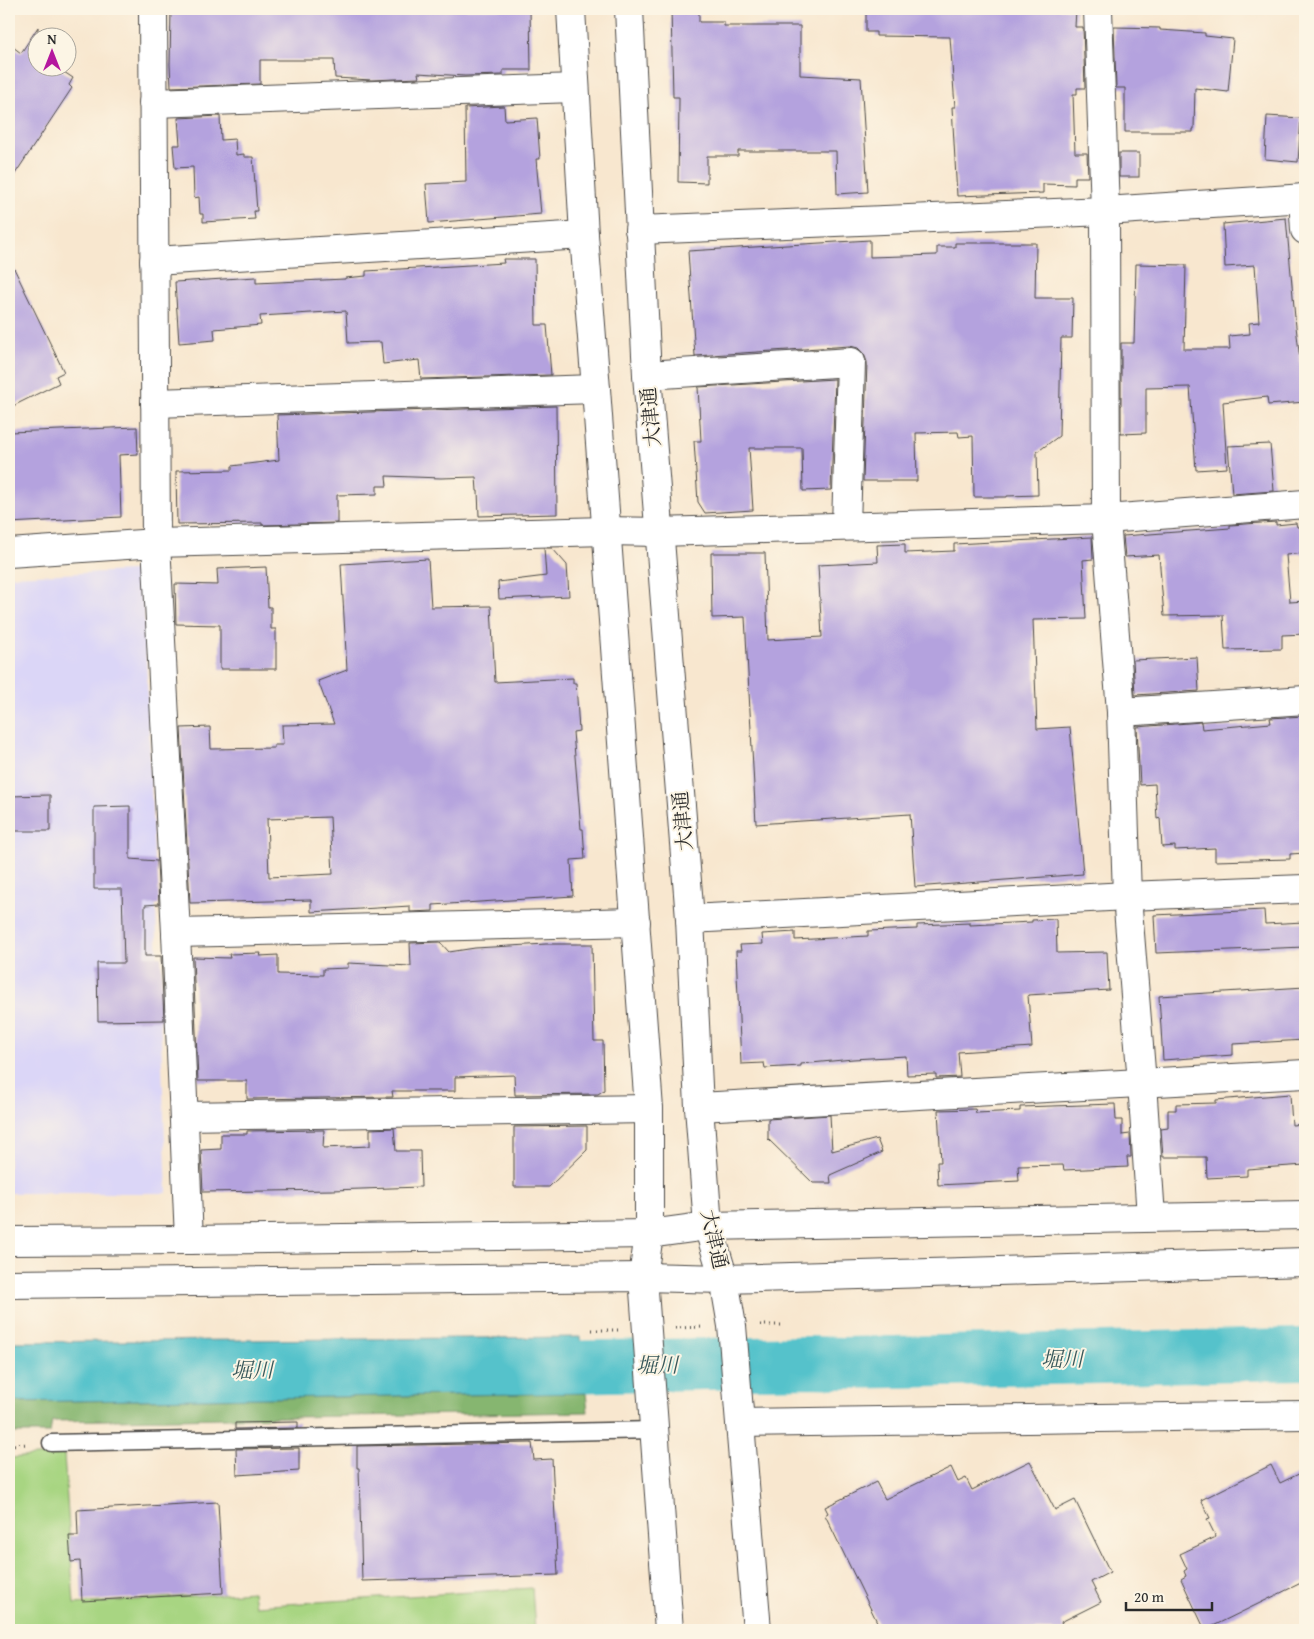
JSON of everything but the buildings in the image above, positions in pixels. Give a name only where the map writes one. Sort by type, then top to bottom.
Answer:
[{"type":"street","points":[[152,9],[156,543],[176,933],[189,1240]]},
{"type":"street","points":[[571,9],[584,236],[636,922],[648,1110],[648,1234],[643,1277],[669,1630]]},
{"type":"street","name":"大津通","points":[[629,9],[646,375],[690,919],[699,1107],[708,1226],[724,1280],[732,1329],[757,1630]]},
{"type":"street","points":[[1098,9],[1105,211],[1106,519],[1121,712],[1127,896],[1142,1083],[1150,1217]]},
{"type":"street","points":[[153,103],[575,88]]},
{"type":"street","points":[[639,230],[1105,211],[1304,198],[1305,230]]},
{"type":"street","points":[[154,261],[584,236]]},
{"type":"street","points":[[646,375],[850,362],[846,526]]},
{"type":"street","points":[[155,403],[596,389]]},
{"type":"street","points":[[9,553],[156,543],[606,531],[659,532],[1106,519],[1305,504]]},
{"type":"street","points":[[1121,712],[1305,700]]},
{"type":"street","points":[[690,919],[1127,896],[1305,889]]},
{"type":"street","points":[[176,933],[636,922]]},
{"type":"street","points":[[699,1107],[1305,1074]]},
{"type":"street","points":[[184,1116],[648,1110]]},
{"type":"street","points":[[9,1241],[648,1234],[708,1226],[1305,1215]]},
{"type":"street","points":[[9,1284],[643,1277],[724,1280],[1305,1262]]},
{"type":"street","points":[[739,1413],[1305,1415]]},
{"type":"lane","points":[[51,1443],[653,1419]]},
{"type":"path","points":[[592,1330],[646,1332],[782,1325]]},
{"type":"shaded area","points":[[134,571],[143,578],[167,1193],[9,1193],[9,576]]},
{"type":"green space","points":[[586,1393],[588,1412],[52,1421],[50,1433],[9,1433],[9,1402]]},
{"type":"green space","points":[[64,1454],[74,1604],[253,1592],[255,1606],[532,1588],[535,1630],[9,1630],[9,1458]]},
{"type":"water","points":[[581,1337],[586,1393],[9,1402],[9,1342]]},
{"type":"waterway","name":"堀川","points":[[512,1368],[1305,1354]]}]
